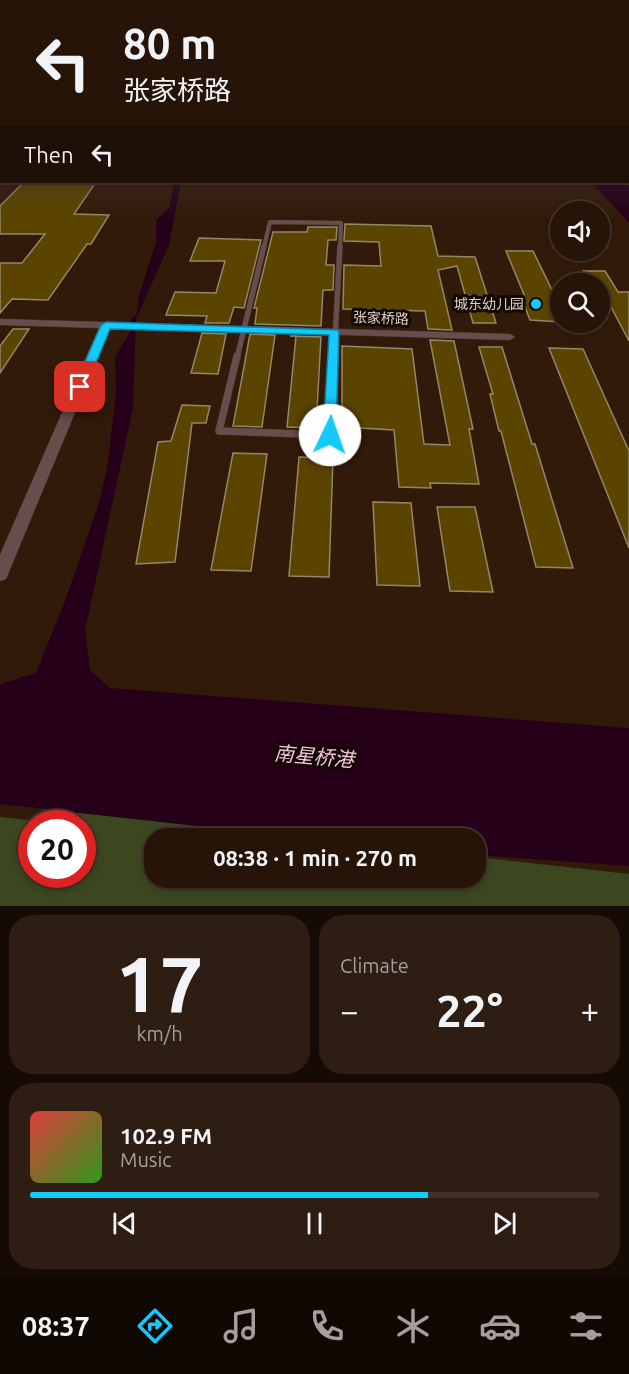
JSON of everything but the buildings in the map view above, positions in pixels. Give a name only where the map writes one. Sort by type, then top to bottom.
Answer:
[{"type":"street","name":"张家桥路","points":[[0,322],[510,337]]},
{"type":"street","points":[[0,574],[106,325]]},
{"type":"lane","points":[[270,222],[341,223],[335,332],[330,435],[219,431],[270,222]]},
{"type":"green space","points":[[96,815],[217,828],[144,828],[144,888],[486,888],[486,858],[629,874],[629,906],[0,906],[0,817],[18,819],[18,888],[96,888]]},
{"type":"water","name":"南星桥港","points":[[175,183],[181,183],[169,245],[136,319],[133,408],[85,630],[90,670],[110,688],[629,728],[629,866],[486,856],[486,828],[216,828],[96,815],[96,810],[54,810],[0,804],[0,684],[36,673],[65,601],[98,506],[107,468],[116,394],[115,357],[132,329],[130,320],[136,315],[138,299],[156,242],[156,220],[169,208]]},
{"type":"water","points":[[592,183],[629,183],[629,223]]},
{"type":"place","name":"城东幼儿园","points":[[536,304]]},
{"type":"route","points":[[80,387],[106,325],[335,332],[330,435]]}]
